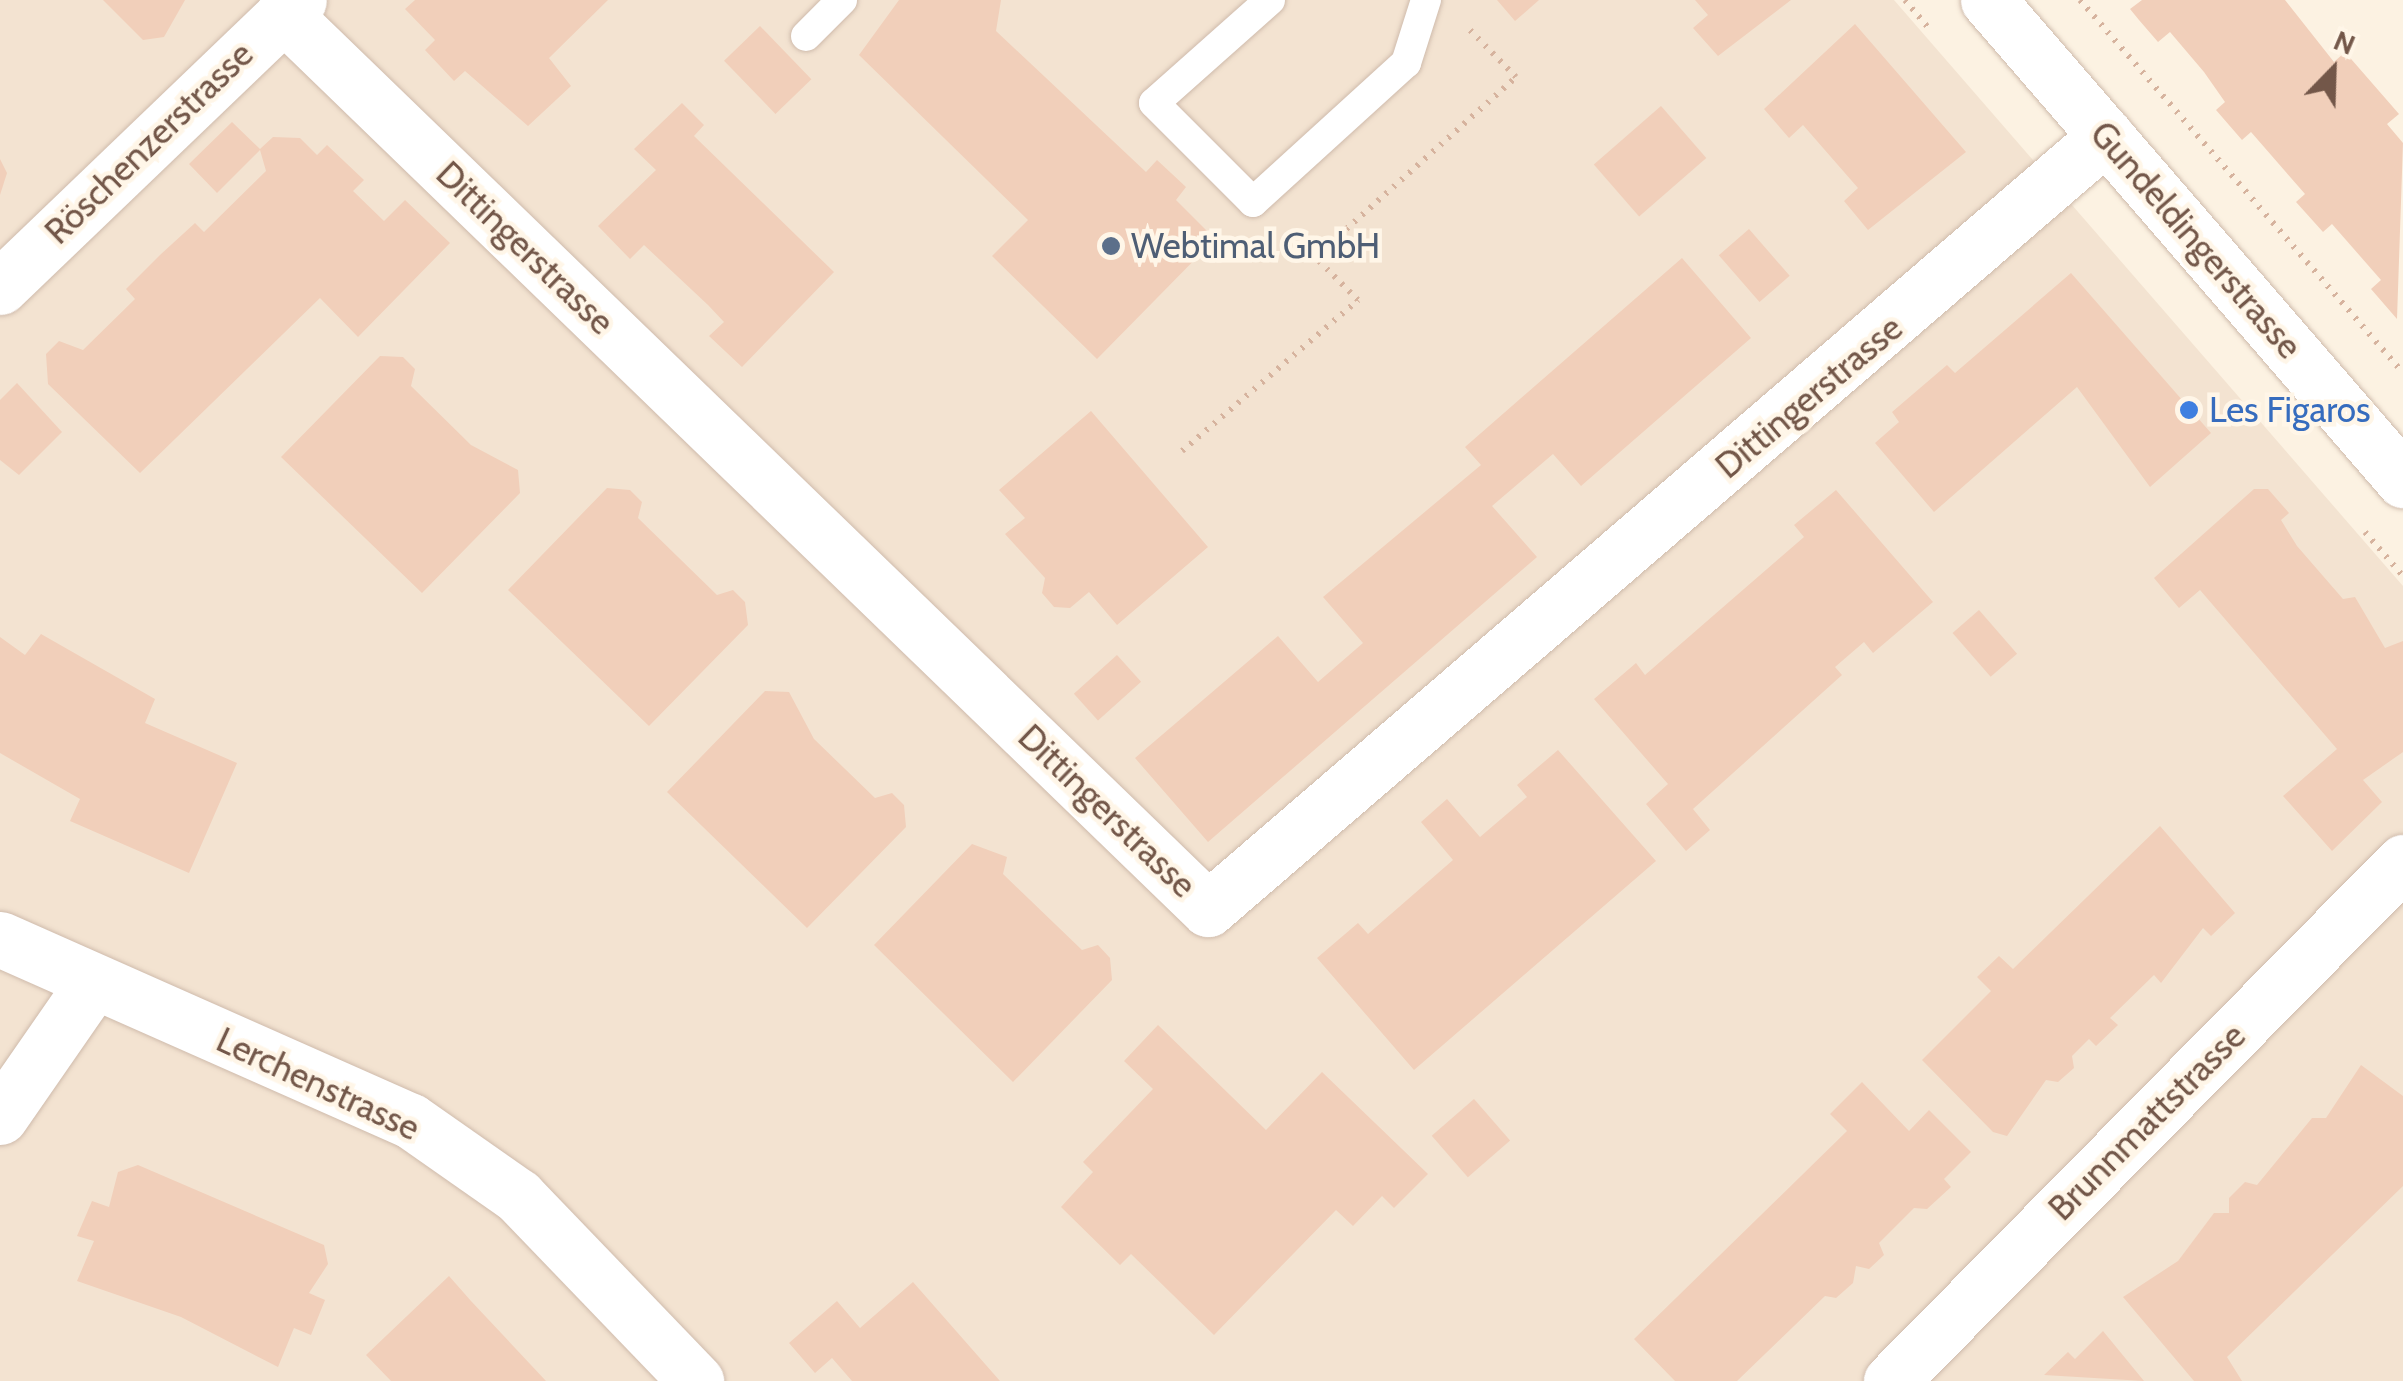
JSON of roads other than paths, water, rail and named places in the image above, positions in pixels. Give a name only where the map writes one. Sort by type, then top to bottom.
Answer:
[{"type":"street","name":"Gundeldingerstrasse","points":[[1988,0],[2403,480]]},
{"type":"street","name":"Dittingerstrasse","points":[[291,7],[1208,908],[2106,136]]},
{"type":"street","name":"Röschenzerstrasse","points":[[0,287],[291,7]]},
{"type":"street","name":"Brunnmattstrasse","points":[[1891,1381],[2403,862]]},
{"type":"street","name":"Lerchenstrasse","points":[[0,939],[92,984],[412,1120],[518,1196],[696,1381]]},
{"type":"street","points":[[0,1116],[92,984]]},
{"type":"lane","points":[[806,36],[842,0]]},
{"type":"lane","points":[[1270,0],[1154,103],[1253,202],[1406,63],[1426,0]]},
{"type":"place","name":"Webtimal GmbH","points":[[1111,246]]},
{"type":"place","name":"Les Figaros","points":[[2189,410]]}]
